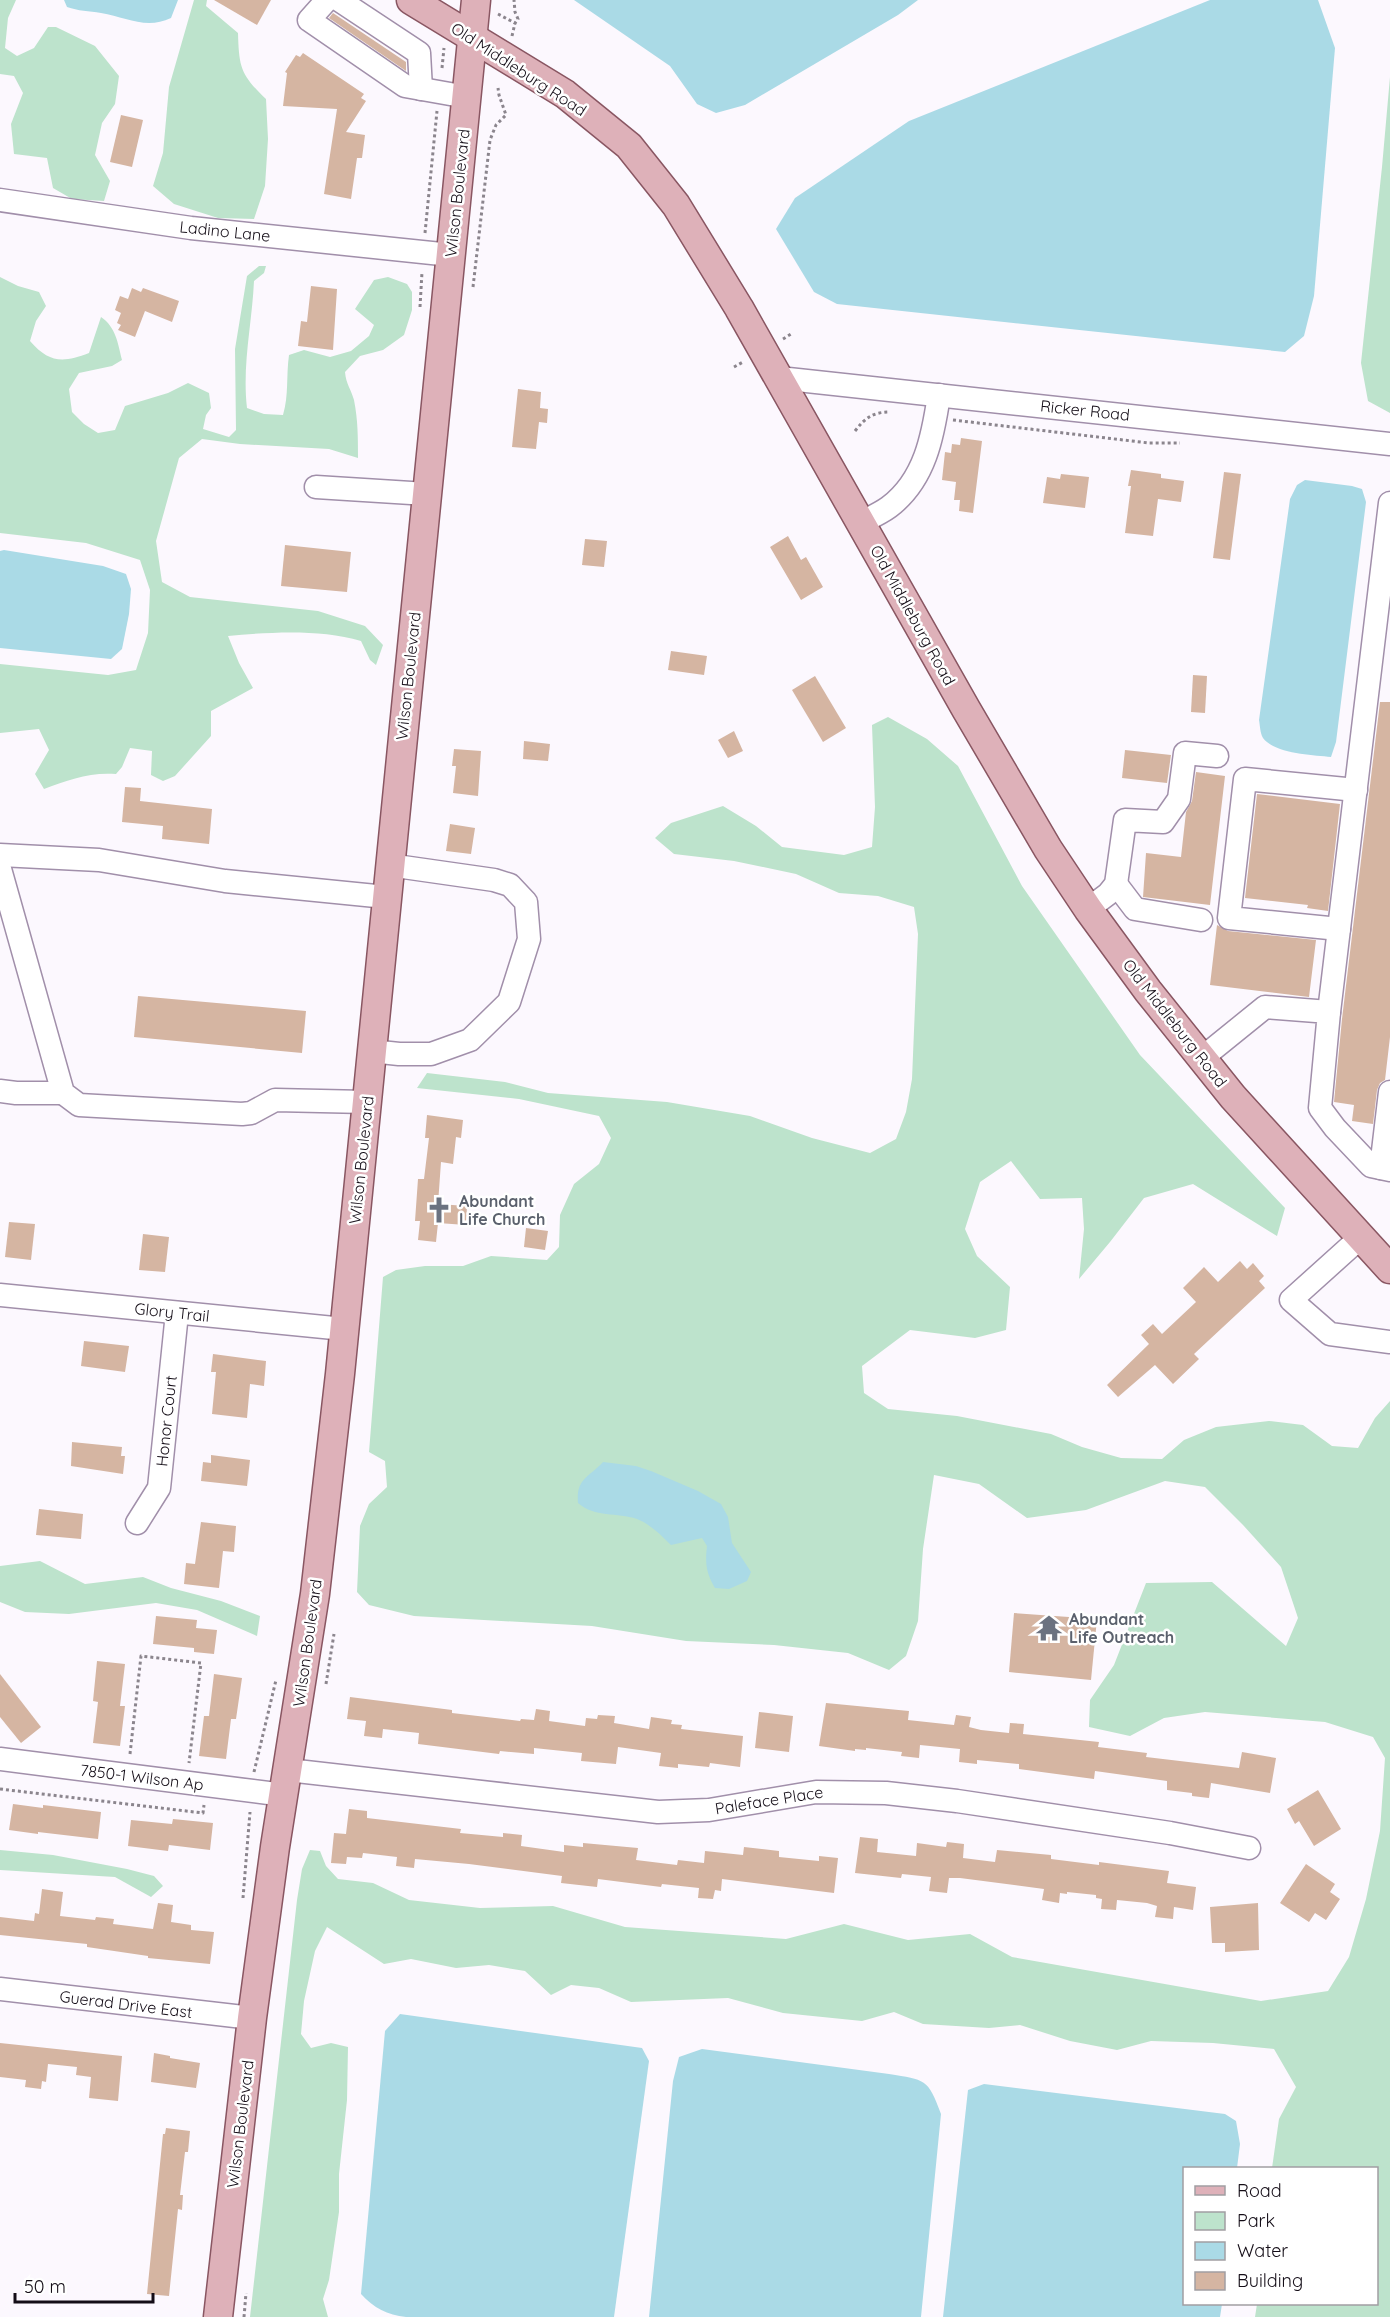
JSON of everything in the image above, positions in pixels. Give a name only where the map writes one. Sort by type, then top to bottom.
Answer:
[{"type":"main road","name":"Old Middleburg Road","points":[[411,0],[565,94],[629,146],[676,205],[779,378],[1042,839],[1088,909],[1148,991],[1233,1097],[1390,1269]]},
{"type":"main road","name":"Wilson Boulevard","points":[[218,2317],[252,2018],[315,1594],[344,1329],[427,494],[437,253],[458,170],[476,0]]},
{"type":"street","points":[[327,0],[309,20],[405,86],[467,97]]},
{"type":"street","points":[[339,0],[419,53],[430,90]]},
{"type":"street","name":"Ladino Lane","points":[[0,200],[191,228],[437,253]]},
{"type":"street","name":"Ricker Road","points":[[779,378],[1390,444]]},
{"type":"street","points":[[861,523],[888,508],[900,497],[927,456],[933,437],[939,395]]},
{"type":"street","points":[[316,487],[427,494]]},
{"type":"street","points":[[1390,503],[1329,1012],[1320,1108],[1335,1128],[1371,1166],[1386,1169],[1390,1092]]},
{"type":"street","points":[[1088,909],[1108,894],[1116,884],[1125,820],[1163,822],[1179,799],[1185,753],[1217,756]]},
{"type":"street","points":[[1339,928],[1229,918],[1245,779],[1356,790]]},
{"type":"street","points":[[0,855],[99,860],[225,881],[386,897]]},
{"type":"street","points":[[371,1051],[431,1054],[470,1040],[509,1002],[529,939],[526,902],[510,885],[494,880],[389,865]]},
{"type":"street","points":[[0,869],[63,1094]]},
{"type":"street","points":[[1116,884],[1135,909],[1201,920]]},
{"type":"street","points":[[1202,1058],[1265,1007],[1329,1012]]},
{"type":"street","points":[[0,1090],[16,1093],[63,1094],[79,1105],[242,1114],[251,1113],[275,1100],[366,1102]]},
{"type":"street","points":[[1361,1237],[1291,1300],[1330,1334],[1390,1342]]},
{"type":"street","name":"Glory Trail","points":[[0,1295],[344,1329]]},
{"type":"street","name":"Honor Court","points":[[137,1523],[159,1488],[177,1313]]},
{"type":"street","name":"7850-1 Wilson Ap","points":[[0,1759],[253,1791],[286,1782]]},
{"type":"street","name":"Paleface Place","points":[[286,1782],[658,1812],[709,1810],[816,1792],[886,1793],[980,1804],[1170,1833],[1249,1848]]},
{"type":"street","name":"Guerad Drive East","points":[[0,1989],[252,2018]]},
{"type":"path","points":[[420,315],[437,253],[430,90],[445,21]]},
{"type":"path","points":[[0,1789],[203,1814],[197,1784],[201,1663],[141,1656],[129,1758]]},
{"type":"path","points":[[243,1903],[258,1755],[279,1669]]},
{"type":"green space","points":[[0,0],[16,0],[8,18],[5,48],[17,56],[34,48],[48,27],[56,27],[95,46],[119,76],[115,104],[102,123],[95,155],[110,181],[104,201],[72,199],[53,188],[47,158],[14,154],[11,124],[23,93],[14,76],[0,74]]},
{"type":"green space","points":[[194,0],[207,0],[206,6],[238,33],[239,55],[243,70],[246,77],[266,99],[268,139],[265,186],[254,219],[218,218],[174,204],[153,186],[163,153],[169,87]]},
{"type":"green space","points":[[1390,77],[1390,413],[1368,401],[1361,363]]},
{"type":"green space","points":[[259,266],[266,266],[264,273],[254,281],[246,360],[246,392],[247,408],[264,414],[283,415],[289,355],[304,350],[330,357],[351,351],[369,336],[374,325],[355,309],[374,280],[388,277],[407,284],[412,292],[412,310],[404,335],[383,350],[360,356],[345,372],[355,407],[358,458],[329,449],[240,444],[202,439],[179,458],[156,541],[162,582],[190,597],[318,611],[365,626],[383,645],[376,665],[370,660],[361,641],[345,637],[295,632],[228,636],[253,688],[211,711],[211,736],[175,776],[163,781],[151,775],[152,751],[130,748],[122,767],[116,774],[88,775],[44,789],[35,774],[49,750],[39,729],[0,733],[0,664],[108,675],[136,670],[148,633],[150,590],[140,560],[86,543],[0,533],[0,277],[18,286],[39,292],[46,306],[36,321],[30,341],[50,357],[64,359],[89,353],[101,317],[113,331],[122,360],[112,366],[79,373],[69,389],[72,412],[84,424],[98,433],[115,430],[125,406],[168,393],[188,383],[209,393],[211,408],[206,415],[203,429],[229,437],[236,430],[235,349],[247,276]]},
{"type":"green space","points":[[888,717],[927,739],[958,766],[1022,886],[1140,1055],[1285,1208],[1277,1236],[1193,1184],[1144,1198],[1079,1279],[1084,1229],[1082,1198],[1040,1199],[1011,1161],[980,1182],[965,1229],[977,1256],[1010,1287],[1006,1330],[975,1338],[910,1330],[862,1366],[864,1393],[888,1409],[957,1416],[1051,1434],[1082,1447],[1121,1458],[1162,1459],[1184,1440],[1216,1427],[1269,1421],[1303,1425],[1332,1446],[1358,1448],[1375,1418],[1390,1401],[1390,2317],[1255,2317],[1257,2305],[1378,2305],[1378,2167],[1272,2167],[1279,2119],[1296,2087],[1274,2049],[1213,2043],[1151,2041],[1117,2050],[1070,2041],[1020,2025],[989,2028],[923,2024],[894,2012],[862,2021],[783,2013],[728,1998],[631,2002],[599,1988],[571,1985],[551,1995],[525,1971],[489,1965],[456,1968],[411,1959],[384,1964],[327,1927],[315,1951],[304,2001],[301,2034],[311,2048],[331,2043],[348,2047],[347,2100],[339,2174],[339,2212],[329,2280],[323,2299],[328,2317],[250,2317],[297,1900],[302,1869],[310,1850],[320,1851],[326,1866],[338,1879],[373,1883],[409,1900],[480,1908],[553,1906],[625,1927],[786,1939],[844,1924],[908,1940],[970,1934],[1012,1957],[1261,2001],[1328,1991],[1349,1957],[1366,1899],[1380,1831],[1385,1758],[1373,1737],[1325,1722],[1205,1712],[1164,1718],[1130,1736],[1089,1727],[1090,1700],[1114,1665],[1146,1583],[1212,1582],[1286,1646],[1298,1618],[1281,1567],[1205,1487],[1165,1481],[1086,1510],[1027,1518],[979,1484],[934,1475],[923,1549],[918,1621],[906,1656],[889,1670],[848,1653],[774,1645],[686,1641],[592,1626],[414,1616],[369,1605],[357,1592],[360,1526],[369,1504],[387,1487],[385,1461],[369,1452],[383,1277],[396,1270],[425,1266],[463,1266],[491,1256],[547,1260],[559,1247],[560,1215],[574,1184],[599,1164],[611,1138],[599,1116],[519,1099],[417,1088],[427,1073],[505,1082],[548,1093],[667,1102],[750,1116],[812,1138],[870,1153],[896,1139],[906,1112],[912,1079],[918,934],[914,907],[878,896],[839,893],[796,874],[734,861],[674,854],[655,838],[671,823],[723,806],[756,826],[782,847],[844,855],[872,847],[875,807],[872,725]]},
{"type":"green space","points":[[40,1561],[85,1584],[143,1577],[171,1588],[221,1601],[260,1616],[257,1636],[197,1610],[156,1603],[69,1614],[25,1612],[0,1602],[0,1566]]},
{"type":"green space","points":[[0,1850],[53,1855],[127,1869],[154,1876],[163,1886],[151,1897],[115,1877],[0,1870]]},
{"type":"water","points":[[64,0],[178,0],[171,18],[144,23],[67,7]]},
{"type":"water","points":[[574,0],[918,0],[898,15],[745,105],[716,113],[697,104],[670,66]]},
{"type":"water","points":[[1210,0],[1318,0],[1335,48],[1314,296],[1304,336],[1285,352],[837,304],[814,292],[776,229],[795,198],[909,121]]},
{"type":"water","points":[[1305,480],[1362,489],[1366,502],[1336,742],[1331,757],[1294,753],[1276,747],[1263,738],[1259,720],[1290,499],[1297,485]]},
{"type":"water","points":[[0,551],[103,566],[126,574],[131,589],[122,649],[111,659],[0,648]]},
{"type":"water","points":[[603,1462],[636,1466],[651,1471],[698,1491],[721,1504],[728,1517],[732,1543],[751,1572],[747,1581],[729,1589],[715,1588],[708,1573],[707,1546],[702,1538],[671,1545],[642,1521],[599,1513],[578,1503],[581,1484]]},
{"type":"water","points":[[400,2014],[642,2048],[649,2061],[614,2317],[406,2317],[381,2310],[361,2294],[385,2031]]},
{"type":"water","points":[[702,2049],[901,2076],[918,2080],[928,2087],[941,2114],[921,2317],[649,2317],[673,2081],[679,2057]]},
{"type":"water","points":[[984,2084],[1225,2114],[1236,2121],[1240,2144],[1237,2167],[1183,2167],[1183,2305],[1222,2305],[1220,2317],[943,2317],[968,2090]]},
{"type":"building","points":[[214,0],[271,0],[257,25]]},
{"type":"building","points":[[333,13],[406,62],[406,71],[329,18]]},
{"type":"building","points":[[303,53],[364,94],[361,98],[366,101],[346,132],[365,135],[362,158],[357,158],[351,199],[324,194],[337,109],[283,106],[287,73],[285,72],[296,55],[300,57]]},
{"type":"building","points":[[121,115],[143,120],[132,167],[110,162]]},
{"type":"building","points":[[311,286],[337,289],[333,350],[298,346],[301,321],[307,322]]},
{"type":"building","points":[[132,288],[141,292],[143,288],[179,301],[172,322],[145,311],[135,337],[118,330],[121,325],[117,323],[121,313],[115,310],[120,296],[128,299]]},
{"type":"building","points":[[518,389],[541,392],[540,408],[548,409],[547,423],[539,422],[536,449],[512,447]]},
{"type":"building","points":[[961,438],[982,441],[973,513],[959,511],[960,500],[954,500],[956,482],[942,480],[945,452],[951,453],[952,444],[960,445]]},
{"type":"building","points":[[1131,470],[1161,474],[1161,478],[1184,481],[1181,502],[1158,499],[1153,536],[1125,533]]},
{"type":"building","points":[[1224,472],[1241,474],[1230,560],[1213,558]]},
{"type":"building","points":[[1061,474],[1089,477],[1085,508],[1043,503],[1047,477],[1060,479]]},
{"type":"building","points":[[788,536],[801,560],[806,557],[823,587],[801,600],[770,547]]},
{"type":"building","points":[[585,539],[607,541],[604,567],[582,565]]},
{"type":"building","points":[[285,545],[351,552],[347,592],[281,586]]},
{"type":"building","points":[[671,651],[707,656],[704,675],[668,670]]},
{"type":"building","points":[[1193,675],[1207,676],[1205,713],[1191,712]]},
{"type":"building","points":[[815,676],[846,728],[823,742],[792,690]]},
{"type":"building","points":[[1380,702],[1390,702],[1390,1037],[1385,1080],[1380,1083],[1377,1090],[1373,1124],[1352,1121],[1354,1105],[1334,1102]]},
{"type":"building","points":[[734,731],[743,751],[728,758],[718,740]]},
{"type":"building","points":[[524,741],[550,744],[548,761],[523,759]]},
{"type":"building","points":[[454,749],[481,751],[478,796],[453,793],[456,766],[452,766]]},
{"type":"building","points":[[1125,750],[1171,755],[1167,783],[1122,778]]},
{"type":"building","points":[[1196,772],[1225,776],[1210,905],[1143,897],[1146,853],[1181,857],[1186,812],[1192,801]]},
{"type":"building","points":[[125,787],[141,788],[140,801],[212,809],[209,844],[162,839],[163,826],[122,822]]},
{"type":"building","points":[[1257,794],[1340,804],[1328,911],[1307,908],[1308,905],[1245,898]]},
{"type":"building","points":[[450,824],[475,828],[471,854],[446,851]]},
{"type":"building","points":[[1217,925],[1228,931],[1316,940],[1309,997],[1210,985]]},
{"type":"building","points":[[138,996],[306,1011],[302,1053],[134,1037]]},
{"type":"building","points":[[427,1115],[463,1120],[461,1138],[456,1137],[453,1164],[441,1162],[438,1204],[467,1206],[466,1225],[438,1223],[436,1242],[418,1240],[420,1221],[415,1221],[418,1179],[424,1179],[429,1138],[425,1138]]},
{"type":"building","points":[[9,1222],[35,1224],[31,1260],[5,1257]]},
{"type":"building","points":[[526,1228],[548,1231],[545,1250],[524,1247]]},
{"type":"building","points":[[143,1234],[169,1237],[165,1272],[139,1270]]},
{"type":"building","points":[[1240,1261],[1247,1269],[1253,1263],[1264,1276],[1259,1281],[1265,1288],[1194,1354],[1199,1359],[1173,1384],[1155,1365],[1118,1397],[1107,1385],[1149,1344],[1141,1335],[1153,1324],[1162,1334],[1196,1302],[1183,1288],[1204,1267],[1218,1282]]},
{"type":"building","points":[[84,1341],[129,1346],[125,1372],[81,1366]]},
{"type":"building","points":[[213,1354],[266,1361],[264,1386],[250,1384],[247,1418],[212,1414],[216,1372],[211,1372]]},
{"type":"building","points":[[72,1442],[122,1447],[121,1456],[125,1456],[123,1474],[71,1466]]},
{"type":"building","points":[[211,1455],[250,1460],[247,1486],[201,1481],[203,1462],[211,1463]]},
{"type":"building","points":[[39,1509],[83,1514],[81,1539],[36,1535]]},
{"type":"building","points":[[201,1522],[236,1526],[234,1552],[223,1551],[219,1588],[184,1584],[186,1563],[195,1564]]},
{"type":"building","points":[[1014,1613],[1097,1619],[1091,1680],[1009,1672]]},
{"type":"building","points":[[156,1616],[197,1620],[196,1628],[217,1630],[214,1654],[194,1652],[194,1648],[153,1644]]},
{"type":"building","points":[[97,1661],[125,1664],[120,1706],[125,1706],[120,1746],[93,1743],[98,1702],[93,1701]]},
{"type":"building","points":[[0,1674],[41,1727],[21,1743],[0,1717]]},
{"type":"building","points":[[214,1674],[242,1678],[236,1719],[231,1719],[226,1759],[199,1756],[204,1716],[209,1716]]},
{"type":"building","points":[[350,1697],[520,1721],[521,1719],[534,1720],[536,1709],[550,1711],[549,1721],[585,1726],[586,1718],[597,1719],[598,1715],[615,1716],[614,1723],[649,1729],[651,1717],[672,1720],[671,1724],[682,1725],[681,1729],[743,1736],[740,1767],[710,1763],[709,1767],[678,1764],[678,1768],[659,1766],[661,1753],[618,1747],[616,1764],[581,1761],[582,1753],[534,1748],[534,1754],[500,1751],[499,1754],[418,1744],[419,1733],[383,1729],[382,1738],[364,1736],[366,1721],[347,1719]]},
{"type":"building","points":[[826,1703],[909,1711],[908,1720],[954,1725],[956,1715],[971,1717],[969,1727],[1009,1733],[1010,1723],[1024,1724],[1023,1734],[1099,1742],[1098,1747],[1147,1753],[1146,1757],[1239,1768],[1242,1752],[1276,1758],[1270,1793],[1211,1783],[1209,1798],[1192,1796],[1192,1793],[1167,1790],[1167,1781],[1095,1771],[1094,1779],[1019,1769],[1019,1764],[977,1760],[977,1764],[959,1762],[960,1749],[920,1745],[919,1758],[901,1756],[902,1752],[866,1748],[866,1750],[855,1749],[855,1751],[819,1746]]},
{"type":"building","points":[[759,1712],[793,1716],[789,1752],[755,1748]]},
{"type":"building","points":[[1318,1790],[1341,1829],[1314,1846],[1299,1821],[1295,1824],[1287,1809]]},
{"type":"building","points":[[13,1804],[101,1812],[98,1839],[9,1830]]},
{"type":"building","points":[[349,1809],[367,1811],[367,1818],[461,1829],[460,1833],[503,1837],[503,1833],[522,1835],[521,1846],[564,1852],[564,1845],[583,1847],[583,1843],[638,1848],[636,1860],[677,1865],[678,1860],[704,1863],[705,1851],[743,1855],[744,1847],[779,1851],[779,1857],[819,1861],[819,1856],[838,1858],[834,1893],[722,1879],[721,1891],[715,1890],[713,1899],[698,1898],[699,1888],[662,1884],[661,1887],[598,1879],[597,1887],[561,1883],[562,1876],[415,1859],[414,1868],[396,1866],[397,1857],[363,1853],[362,1858],[347,1857],[346,1864],[331,1863],[334,1833],[346,1834]]},
{"type":"building","points":[[173,1819],[213,1823],[210,1850],[169,1845],[168,1851],[128,1846],[131,1820],[172,1824]]},
{"type":"building","points":[[860,1837],[878,1839],[877,1852],[916,1856],[917,1843],[946,1847],[947,1842],[964,1844],[963,1858],[995,1862],[997,1850],[1051,1855],[1051,1859],[1099,1865],[1099,1862],[1169,1871],[1167,1883],[1196,1887],[1193,1910],[1174,1907],[1173,1919],[1155,1917],[1157,1906],[1147,1903],[1117,1900],[1116,1910],[1101,1909],[1102,1899],[1096,1898],[1096,1895],[1060,1893],[1059,1903],[1042,1900],[1044,1889],[960,1878],[949,1878],[947,1893],[929,1891],[931,1877],[902,1874],[901,1878],[855,1873]]},
{"type":"building","points":[[1306,1864],[1335,1884],[1330,1892],[1340,1899],[1326,1920],[1315,1913],[1309,1922],[1280,1903]]},
{"type":"building","points":[[42,1889],[63,1892],[60,1916],[95,1920],[96,1917],[114,1919],[113,1924],[153,1929],[158,1903],[173,1905],[171,1922],[191,1925],[191,1930],[214,1932],[210,1964],[148,1958],[148,1956],[87,1947],[87,1944],[0,1935],[0,1917],[34,1921],[35,1913],[39,1914]]},
{"type":"building","points":[[1258,1903],[1259,1950],[1225,1952],[1225,1943],[1212,1943],[1210,1907]]},
{"type":"building","points":[[0,2043],[122,2056],[118,2101],[89,2098],[91,2077],[76,2075],[77,2067],[48,2064],[46,2082],[42,2081],[41,2089],[25,2087],[26,2080],[0,2077]]},
{"type":"building","points":[[154,2053],[200,2063],[196,2088],[151,2082]]},
{"type":"building","points":[[166,2128],[190,2131],[188,2152],[185,2152],[180,2195],[183,2195],[182,2210],[178,2209],[169,2296],[147,2294],[163,2134]]},
{"type":"place","name":"Abundant Life Church","points":[[439,1210]]},
{"type":"place","name":"Abundant Life Outreach","points":[[1049,1628]]}]
